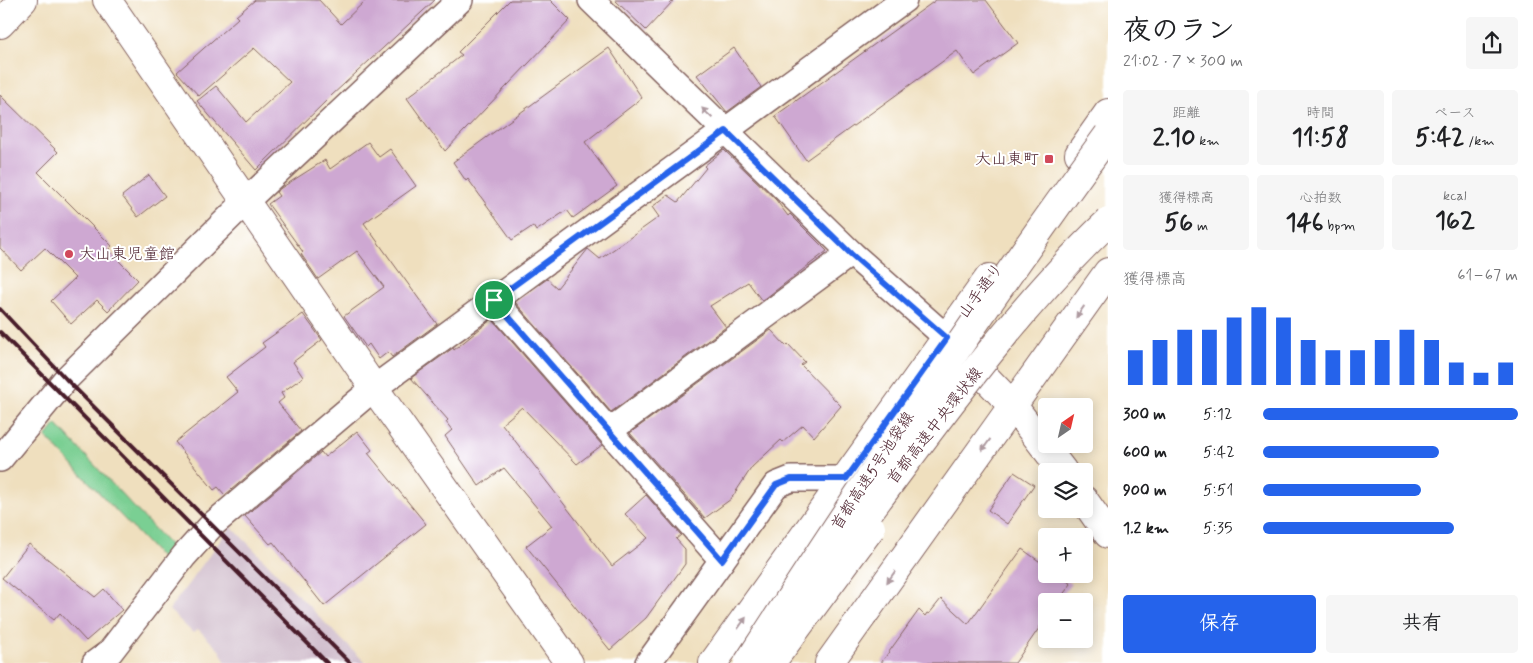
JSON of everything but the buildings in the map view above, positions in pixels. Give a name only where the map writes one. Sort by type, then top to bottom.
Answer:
[{"type":"main road","points":[[0,24],[23,0]]},
{"type":"main road","points":[[107,0],[374,388],[569,663]]},
{"type":"main road","name":"山手通り","points":[[713,663],[1108,113]]},
{"type":"main road","name":"首都高速5号池袋線","points":[[748,663],[896,435],[1035,235],[1108,135]]},
{"type":"main road","name":"首都高速5号池袋線","points":[[764,663],[904,441],[1039,238],[1108,144]]},
{"type":"main road","name":"首都高速中央環状線","points":[[754,663],[1010,328],[1045,286],[1108,222]]},
{"type":"main road","name":"首都高速中央環状線","points":[[771,663],[979,383],[1052,291],[1108,232]]},
{"type":"main road","points":[[829,663],[1108,272]]},
{"type":"main road","points":[[947,338],[1013,406],[1057,463]]},
{"type":"main road","points":[[1093,513],[1108,534]]},
{"type":"street","points":[[0,460],[66,379],[245,202],[460,0]]},
{"type":"street","points":[[592,0],[851,254],[947,338]]},
{"type":"street","points":[[96,663],[110,652],[184,556],[212,525],[374,388],[904,0]]},
{"type":"street","points":[[609,431],[851,254]]},
{"type":"street","points":[[494,300],[722,560]]},
{"type":"street","points":[[648,663],[776,485],[791,479],[846,479]]},
{"type":"shaded area","points":[[231,526],[366,663],[226,663],[220,651],[198,629],[193,633],[169,610]]},
{"type":"green space","points":[[56,424],[177,553],[164,561],[46,437]]},
{"type":"railway","points":[[0,309],[66,379],[350,663]]},
{"type":"railway","points":[[0,332],[327,663]]},
{"type":"place","name":"大山東町","points":[[1049,159]]},
{"type":"place","name":"大山東児童館","points":[[69,254]]},
{"type":"route","points":[[726,131],[851,254],[947,338],[846,479],[791,479],[776,485],[722,560],[494,300],[726,131]]}]
